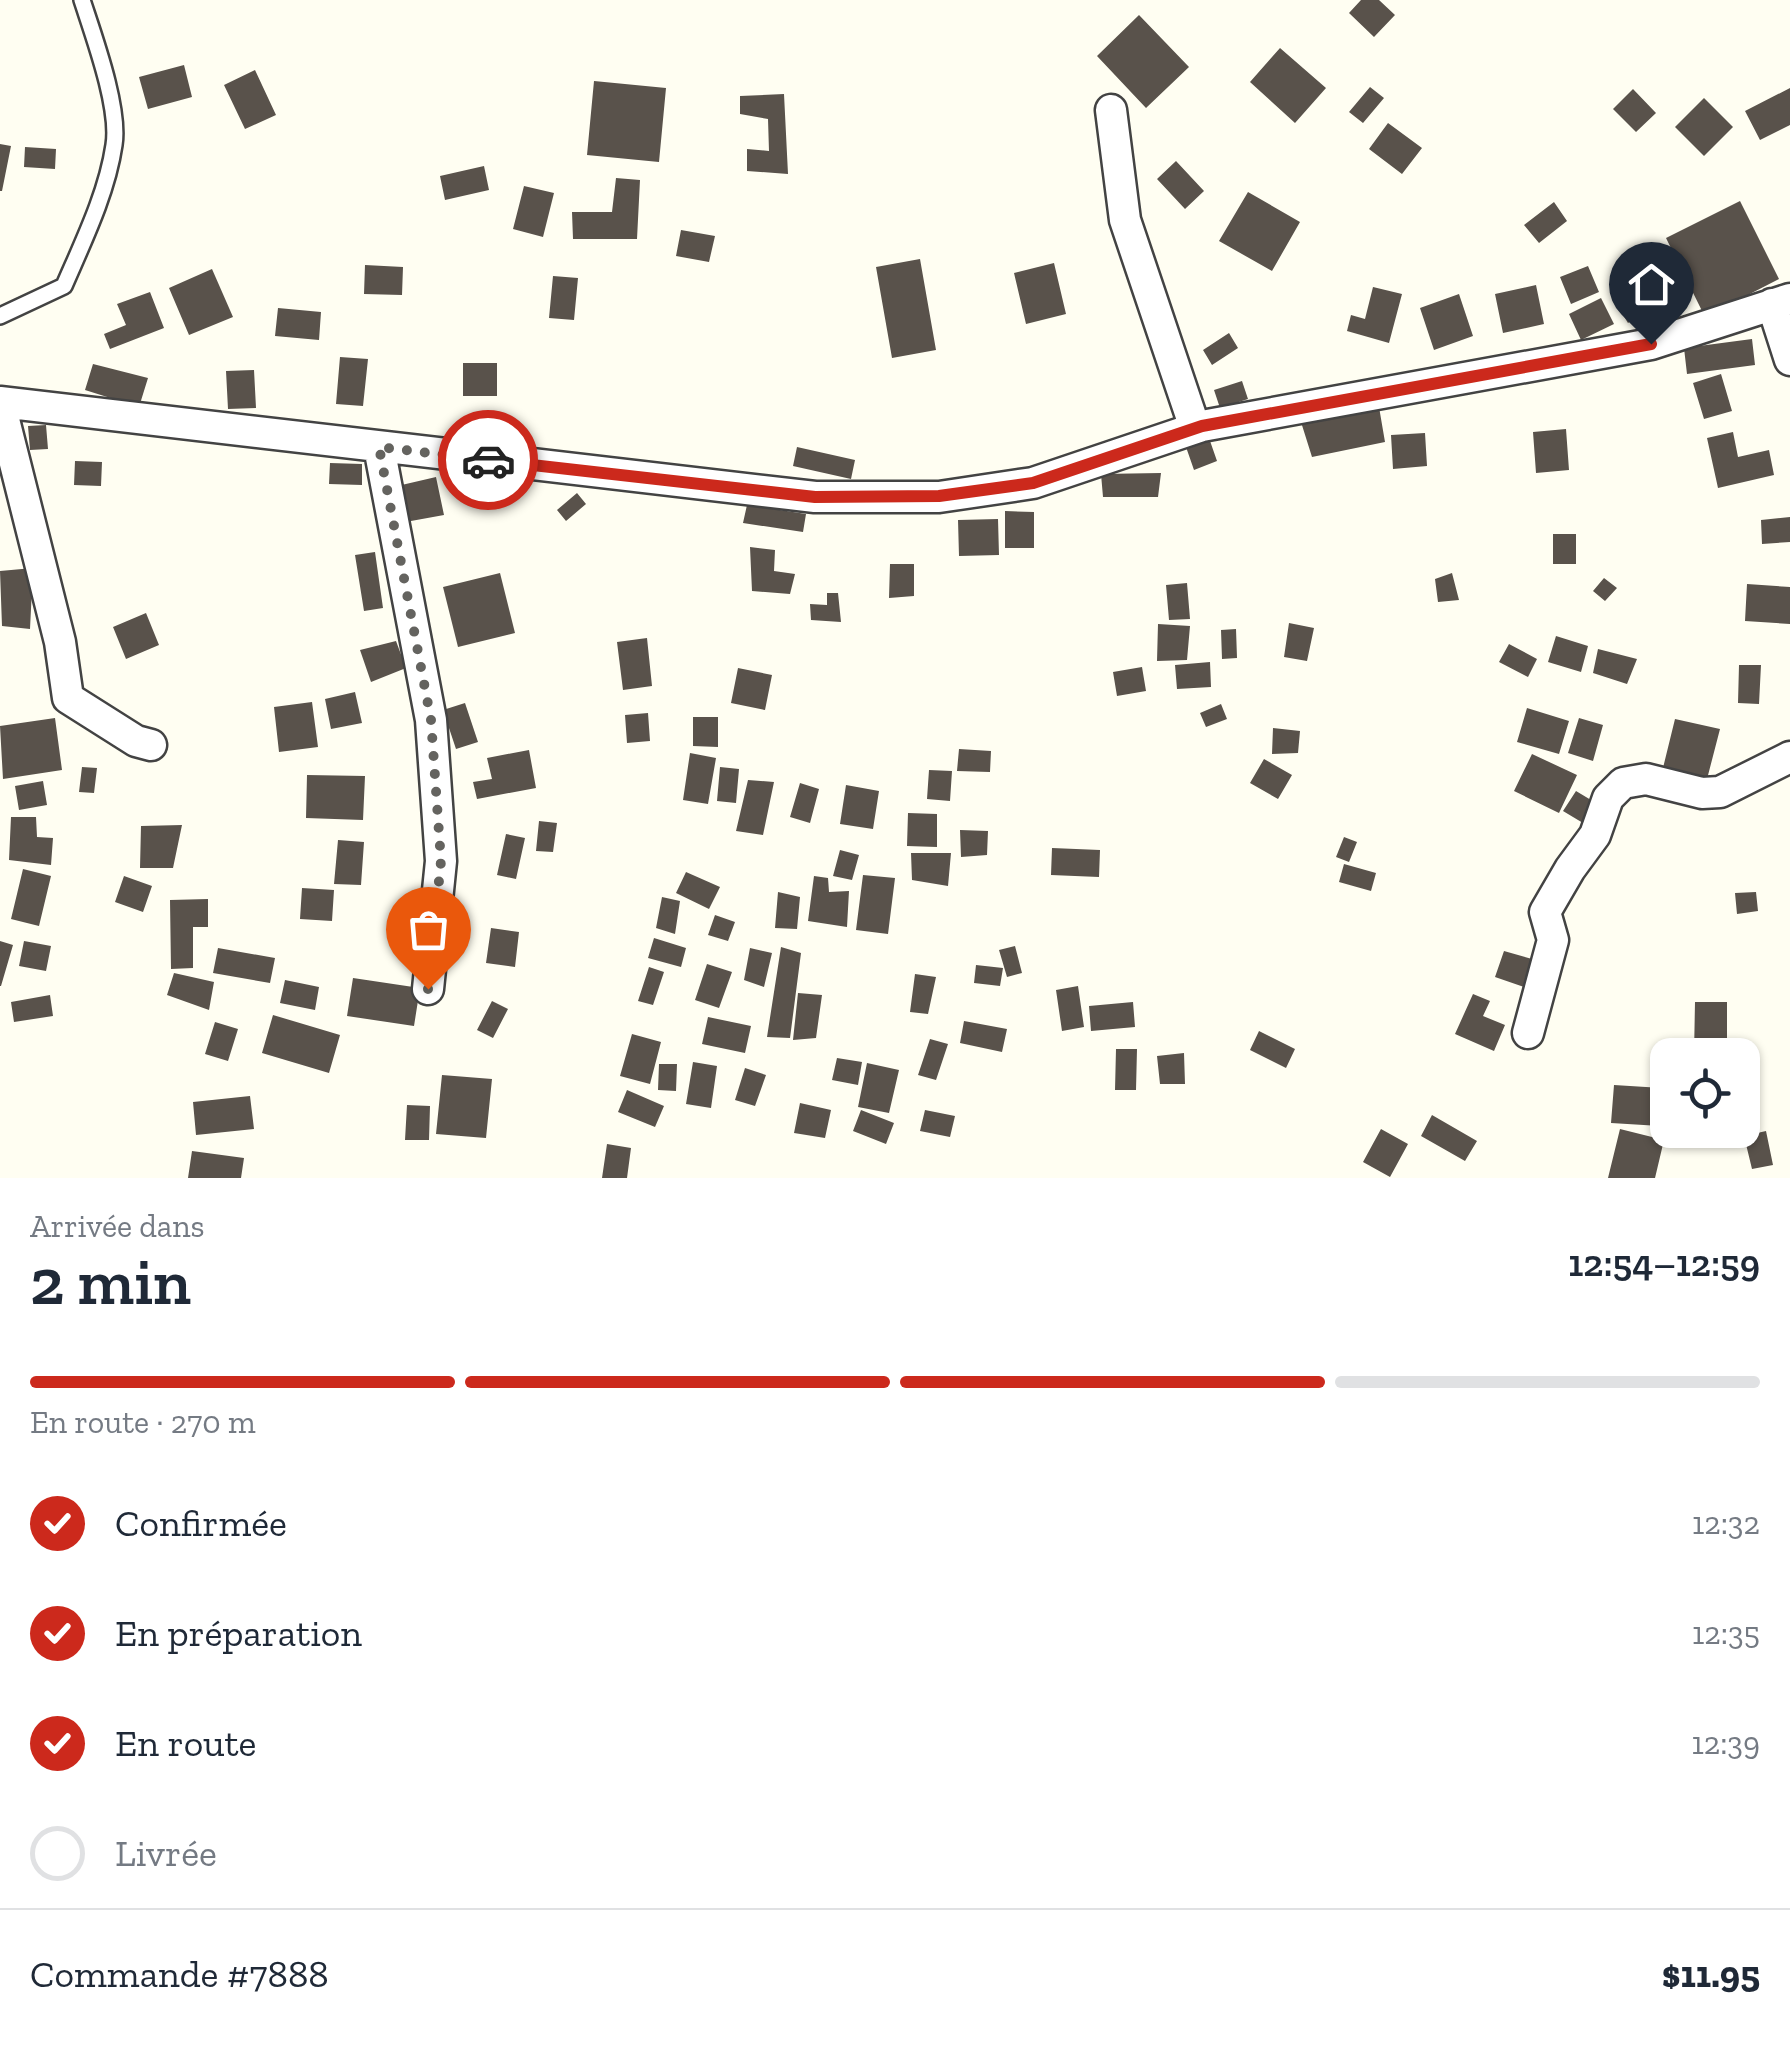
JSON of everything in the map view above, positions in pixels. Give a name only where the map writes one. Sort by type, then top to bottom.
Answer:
[{"type":"street","points":[[1111,110],[1126,220],[1195,428]]},
{"type":"street","points":[[151,745],[136,740],[68,698],[60,642],[0,403],[815,497],[939,496],[1033,483],[1195,428],[1651,344],[1781,302],[1790,360]]},
{"type":"street","points":[[379,447],[431,720],[441,861],[428,989]]},
{"type":"street","points":[[1528,1033],[1553,940],[1545,912],[1595,835],[1608,798],[1623,783],[1646,779],[1702,792],[1720,792],[1790,757]]},
{"type":"lane","points":[[0,316],[64,286],[96,205],[115,142],[106,78],[82,0]]},
{"type":"building","points":[[1361,0],[1379,0],[1395,15],[1374,37],[1349,13]]},
{"type":"building","points":[[1139,15],[1189,67],[1146,108],[1097,56]]},
{"type":"building","points":[[1280,48],[1326,88],[1295,123],[1250,82]]},
{"type":"building","points":[[184,65],[192,97],[148,109],[139,77]]},
{"type":"building","points":[[255,70],[276,115],[245,129],[224,85]]},
{"type":"building","points":[[594,81],[666,88],[659,162],[587,155]]},
{"type":"building","points":[[1370,87],[1384,98],[1363,123],[1349,112]]},
{"type":"building","points":[[1790,88],[1790,125],[1760,140],[1745,111]]},
{"type":"building","points":[[1633,89],[1656,113],[1636,132],[1613,109]]},
{"type":"building","points":[[784,94],[788,174],[747,171],[747,149],[769,151],[768,119],[740,114],[740,96]]},
{"type":"building","points":[[1704,98],[1733,127],[1704,156],[1675,127]]},
{"type":"building","points":[[1388,123],[1422,148],[1402,174],[1369,149]]},
{"type":"building","points":[[0,144],[11,146],[2,191],[0,191]]},
{"type":"building","points":[[25,147],[56,149],[55,169],[24,167]]},
{"type":"building","points":[[1176,161],[1204,191],[1185,209],[1157,179]]},
{"type":"building","points":[[484,166],[489,190],[445,200],[440,176]]},
{"type":"building","points":[[616,178],[640,180],[637,239],[573,239],[572,212],[612,212]]},
{"type":"building","points":[[524,186],[554,193],[543,237],[513,229]]},
{"type":"building","points":[[1248,192],[1300,222],[1272,271],[1219,241]]},
{"type":"building","points":[[1740,201],[1779,279],[1705,317],[1666,238]]},
{"type":"building","points":[[1554,202],[1567,221],[1539,243],[1524,225]]},
{"type":"building","points":[[681,230],[715,236],[709,262],[676,256]]},
{"type":"building","points":[[920,259],[936,350],[892,358],[876,267]]},
{"type":"building","points":[[1054,263],[1066,314],[1026,324],[1014,273]]},
{"type":"building","points":[[365,265],[403,267],[402,295],[364,294]]},
{"type":"building","points":[[1588,266],[1599,292],[1571,304],[1560,277]]},
{"type":"building","points":[[212,269],[233,317],[189,335],[169,288]]},
{"type":"building","points":[[553,276],[578,278],[574,320],[549,318]]},
{"type":"building","points":[[1536,285],[1544,324],[1503,333],[1495,294]]},
{"type":"building","points":[[1373,287],[1402,294],[1389,343],[1347,331],[1351,315],[1365,319]]},
{"type":"building","points":[[1630,288],[1645,311],[1628,323],[1613,299]]},
{"type":"building","points":[[150,292],[164,328],[110,349],[104,334],[126,325],[117,304]]},
{"type":"building","points":[[1459,294],[1473,336],[1434,350],[1420,308]]},
{"type":"building","points":[[1601,298],[1614,324],[1581,340],[1569,314]]},
{"type":"building","points":[[278,308],[321,312],[319,340],[275,336]]},
{"type":"building","points":[[1229,333],[1238,348],[1212,365],[1203,350]]},
{"type":"building","points":[[1752,339],[1755,365],[1687,374],[1684,348]]},
{"type":"building","points":[[340,357],[368,359],[363,406],[336,404]]},
{"type":"building","points":[[463,363],[497,363],[497,396],[463,396]]},
{"type":"building","points":[[93,364],[148,378],[139,407],[85,390]]},
{"type":"building","points":[[254,370],[256,408],[228,409],[226,371]]},
{"type":"building","points":[[1721,374],[1732,411],[1704,419],[1693,383]]},
{"type":"building","points":[[1242,381],[1248,399],[1220,408],[1214,390]]},
{"type":"building","points":[[1379,407],[1385,442],[1312,457],[1301,422]]},
{"type":"building","points":[[46,425],[48,449],[30,450],[28,426]]},
{"type":"building","points":[[1566,429],[1569,470],[1536,473],[1533,432]]},
{"type":"building","points":[[1733,432],[1738,457],[1769,450],[1774,475],[1718,488],[1707,438]]},
{"type":"building","points":[[1425,433],[1427,466],[1393,469],[1391,435]]},
{"type":"building","points":[[1209,438],[1217,461],[1194,470],[1186,447]]},
{"type":"building","points":[[797,447],[855,460],[851,479],[793,466]]},
{"type":"building","points":[[75,461],[102,462],[101,486],[74,485]]},
{"type":"building","points":[[330,463],[362,464],[362,485],[329,484]]},
{"type":"building","points":[[1161,473],[1158,497],[1103,497],[1101,474]]},
{"type":"building","points":[[436,477],[444,515],[400,523],[393,487]]},
{"type":"building","points":[[577,493],[586,504],[566,521],[557,510]]},
{"type":"building","points":[[747,505],[806,514],[803,532],[743,523]]},
{"type":"building","points":[[1005,511],[1034,512],[1034,548],[1005,548]]},
{"type":"building","points":[[1790,517],[1790,542],[1762,544],[1761,520]]},
{"type":"building","points":[[998,519],[999,555],[959,556],[958,520]]},
{"type":"building","points":[[1553,534],[1576,534],[1576,564],[1553,564]]},
{"type":"building","points":[[750,547],[775,550],[774,571],[795,574],[790,594],[752,591]]},
{"type":"building","points":[[375,552],[383,608],[364,611],[355,555]]},
{"type":"building","points":[[890,564],[914,564],[914,596],[889,598]]},
{"type":"building","points":[[33,568],[30,629],[2,626],[0,571]]},
{"type":"building","points":[[500,573],[515,633],[458,647],[443,587]]},
{"type":"building","points":[[1452,573],[1459,600],[1438,602],[1435,579]]},
{"type":"building","points":[[1604,578],[1617,588],[1605,601],[1593,591]]},
{"type":"building","points":[[1187,583],[1190,619],[1169,620],[1166,585]]},
{"type":"building","points":[[1747,584],[1790,587],[1790,624],[1745,621]]},
{"type":"building","points":[[827,593],[838,593],[841,622],[811,620],[810,604],[827,605]]},
{"type":"building","points":[[146,613],[159,645],[126,659],[113,627]]},
{"type":"building","points":[[1289,623],[1314,628],[1307,661],[1284,657]]},
{"type":"building","points":[[1158,624],[1190,626],[1187,660],[1157,661]]},
{"type":"building","points":[[1236,629],[1237,658],[1222,659],[1221,630]]},
{"type":"building","points":[[1556,636],[1588,646],[1581,672],[1548,662]]},
{"type":"building","points":[[647,638],[652,686],[623,690],[617,642]]},
{"type":"building","points":[[396,641],[406,668],[371,682],[360,650]]},
{"type":"building","points":[[1509,644],[1537,659],[1528,677],[1499,662]]},
{"type":"building","points":[[1598,649],[1637,659],[1627,684],[1593,673]]},
{"type":"building","points":[[1210,662],[1211,687],[1177,689],[1175,665]]},
{"type":"building","points":[[1739,665],[1761,665],[1759,704],[1738,703]]},
{"type":"building","points":[[1142,667],[1146,691],[1117,696],[1113,672]]},
{"type":"building","points":[[738,668],[772,675],[765,710],[731,703]]},
{"type":"building","points":[[355,692],[362,723],[331,729],[325,699]]},
{"type":"building","points":[[312,702],[318,747],[279,752],[274,707]]},
{"type":"building","points":[[465,703],[478,742],[456,749],[443,710]]},
{"type":"building","points":[[1221,704],[1227,719],[1206,727],[1200,713]]},
{"type":"building","points":[[1527,708],[1569,721],[1559,754],[1517,742]]},
{"type":"building","points":[[648,713],[650,741],[627,743],[625,715]]},
{"type":"building","points":[[693,717],[718,717],[718,747],[693,746]]},
{"type":"building","points":[[55,718],[62,770],[3,779],[0,726]]},
{"type":"building","points":[[1579,718],[1603,725],[1593,761],[1568,753]]},
{"type":"building","points":[[1675,719],[1720,729],[1706,783],[1662,772]]},
{"type":"building","points":[[1273,728],[1300,731],[1298,753],[1272,754]]},
{"type":"building","points":[[959,749],[991,751],[990,772],[957,771]]},
{"type":"building","points":[[529,750],[536,788],[477,799],[473,782],[492,779],[487,758]]},
{"type":"building","points":[[690,753],[716,758],[708,804],[683,800]]},
{"type":"building","points":[[1532,754],[1577,775],[1559,813],[1514,791]]},
{"type":"building","points":[[1264,759],[1292,775],[1278,799],[1250,783]]},
{"type":"building","points":[[82,767],[97,768],[94,793],[79,792]]},
{"type":"building","points":[[720,767],[739,769],[736,803],[717,801]]},
{"type":"building","points":[[929,770],[952,771],[950,801],[927,799]]},
{"type":"building","points":[[307,775],[365,776],[363,820],[306,818]]},
{"type":"building","points":[[748,780],[774,782],[763,835],[736,831]]},
{"type":"building","points":[[43,781],[47,805],[19,810],[15,786]]},
{"type":"building","points":[[800,783],[819,789],[810,823],[790,817]]},
{"type":"building","points":[[846,785],[879,791],[873,829],[840,824]]},
{"type":"building","points":[[1576,791],[1596,803],[1583,823],[1563,811]]},
{"type":"building","points":[[908,813],[937,814],[937,847],[907,846]]},
{"type":"building","points":[[11,817],[36,817],[37,837],[53,838],[51,865],[9,860]]},
{"type":"building","points":[[539,821],[557,823],[553,852],[536,851]]},
{"type":"building","points":[[182,825],[173,868],[140,868],[141,826]]},
{"type":"building","points":[[960,830],[988,831],[987,855],[961,857]]},
{"type":"building","points":[[506,834],[525,838],[516,879],[497,875]]},
{"type":"building","points":[[1344,837],[1357,842],[1349,862],[1336,857]]},
{"type":"building","points":[[338,840],[364,842],[361,885],[334,884]]},
{"type":"building","points":[[1052,848],[1100,850],[1099,877],[1051,875]]},
{"type":"building","points":[[840,850],[859,855],[852,880],[833,876]]},
{"type":"building","points":[[911,853],[951,853],[948,886],[912,880]]},
{"type":"building","points":[[1344,864],[1376,873],[1371,891],[1339,882]]},
{"type":"building","points":[[23,869],[51,876],[39,926],[11,919]]},
{"type":"building","points":[[686,872],[720,887],[709,909],[676,893]]},
{"type":"building","points":[[863,875],[895,878],[888,934],[856,930]]},
{"type":"building","points":[[124,876],[152,886],[143,912],[115,902]]},
{"type":"building","points":[[814,876],[828,878],[829,892],[849,891],[847,927],[808,921]]},
{"type":"building","points":[[302,888],[334,890],[332,921],[300,919]]},
{"type":"building","points":[[778,892],[800,897],[797,929],[775,928]]},
{"type":"building","points":[[1756,892],[1758,911],[1737,914],[1735,893]]},
{"type":"building","points":[[662,897],[680,901],[675,934],[656,928]]},
{"type":"building","points":[[208,899],[208,927],[193,927],[193,968],[171,969],[170,900]]},
{"type":"building","points":[[715,915],[735,922],[728,941],[708,935]]},
{"type":"building","points":[[491,928],[519,932],[515,967],[486,963]]},
{"type":"building","points":[[654,938],[686,948],[681,967],[648,958]]},
{"type":"building","points":[[0,941],[13,945],[1,986],[0,986]]},
{"type":"building","points":[[24,941],[51,946],[46,971],[19,966]]},
{"type":"building","points":[[1015,946],[1022,973],[1007,977],[999,950]]},
{"type":"building","points":[[781,947],[801,953],[790,1038],[767,1037]]},
{"type":"building","points":[[218,948],[275,958],[270,983],[213,973]]},
{"type":"building","points":[[750,948],[772,953],[764,987],[744,980]]},
{"type":"building","points":[[1504,951],[1532,959],[1524,987],[1495,977]]},
{"type":"building","points":[[707,964],[732,972],[719,1008],[695,1000]]},
{"type":"building","points":[[976,965],[1003,968],[1000,986],[974,983]]},
{"type":"building","points":[[649,967],[664,972],[653,1005],[638,1001]]},
{"type":"building","points":[[174,973],[214,982],[209,1010],[167,995]]},
{"type":"building","points":[[915,974],[936,977],[928,1014],[910,1012]]},
{"type":"building","points":[[353,978],[420,988],[414,1026],[347,1016]]},
{"type":"building","points":[[285,980],[319,987],[315,1010],[280,1003]]},
{"type":"building","points":[[1078,986],[1084,1027],[1062,1031],[1056,990]]},
{"type":"building","points":[[798,993],[822,995],[816,1038],[793,1040]]},
{"type":"building","points":[[1473,994],[1490,1001],[1483,1016],[1505,1025],[1494,1051],[1455,1034]]},
{"type":"building","points":[[50,995],[53,1016],[14,1022],[11,1002]]},
{"type":"building","points":[[492,1001],[508,1009],[493,1038],[477,1030]]},
{"type":"building","points":[[1133,1002],[1135,1027],[1091,1031],[1089,1006]]},
{"type":"building","points":[[1695,1002],[1727,1002],[1727,1038],[1694,1038]]},
{"type":"building","points":[[273,1015],[340,1035],[329,1073],[262,1053]]},
{"type":"building","points":[[708,1017],[751,1026],[745,1053],[702,1044]]},
{"type":"building","points":[[964,1021],[1007,1029],[1002,1052],[960,1043]]},
{"type":"building","points":[[215,1022],[238,1029],[228,1061],[205,1054]]},
{"type":"building","points":[[1259,1031],[1295,1049],[1286,1068],[1250,1050]]},
{"type":"building","points":[[632,1034],[661,1042],[650,1084],[620,1076]]},
{"type":"building","points":[[930,1039],[948,1044],[936,1080],[918,1075]]},
{"type":"building","points":[[1116,1049],[1137,1049],[1136,1090],[1115,1090]]},
{"type":"building","points":[[1184,1053],[1185,1084],[1160,1084],[1157,1056]]},
{"type":"building","points":[[837,1058],[862,1062],[858,1085],[832,1080]]},
{"type":"building","points":[[693,1062],[717,1066],[711,1108],[686,1104]]},
{"type":"building","points":[[867,1063],[899,1070],[889,1113],[858,1107]]},
{"type":"building","points":[[659,1064],[677,1064],[676,1091],[658,1090]]},
{"type":"building","points":[[745,1068],[766,1075],[755,1106],[735,1100]]},
{"type":"building","points":[[442,1075],[492,1079],[486,1138],[436,1134]]},
{"type":"building","points":[[1614,1085],[1650,1087],[1650,1125],[1611,1123]]},
{"type":"building","points":[[627,1090],[664,1106],[655,1127],[618,1112]]},
{"type":"building","points":[[250,1096],[254,1129],[196,1135],[193,1102]]},
{"type":"building","points":[[800,1103],[831,1110],[825,1138],[794,1133]]},
{"type":"building","points":[[407,1105],[430,1106],[429,1140],[405,1140]]},
{"type":"building","points":[[861,1110],[894,1123],[886,1144],[853,1131]]},
{"type":"building","points":[[925,1110],[955,1116],[950,1137],[920,1131]]},
{"type":"building","points":[[1432,1115],[1477,1141],[1465,1161],[1421,1136]]},
{"type":"building","points":[[1381,1129],[1408,1144],[1390,1177],[1363,1162]]},
{"type":"building","points":[[1620,1129],[1650,1136],[1650,1148],[1662,1148],[1655,1178],[1608,1178]]},
{"type":"building","points":[[1766,1131],[1773,1165],[1752,1169],[1747,1148],[1760,1148],[1760,1132]]},
{"type":"building","points":[[607,1144],[631,1148],[627,1178],[602,1178]]},
{"type":"building","points":[[192,1151],[244,1158],[241,1178],[188,1178]]},
{"type":"way so far","points":[[428,989],[441,861],[431,720],[379,447],[488,460]]},
{"type":"route","points":[[488,460],[815,497],[939,496],[1033,483],[1202,426],[1651,344]]}]
